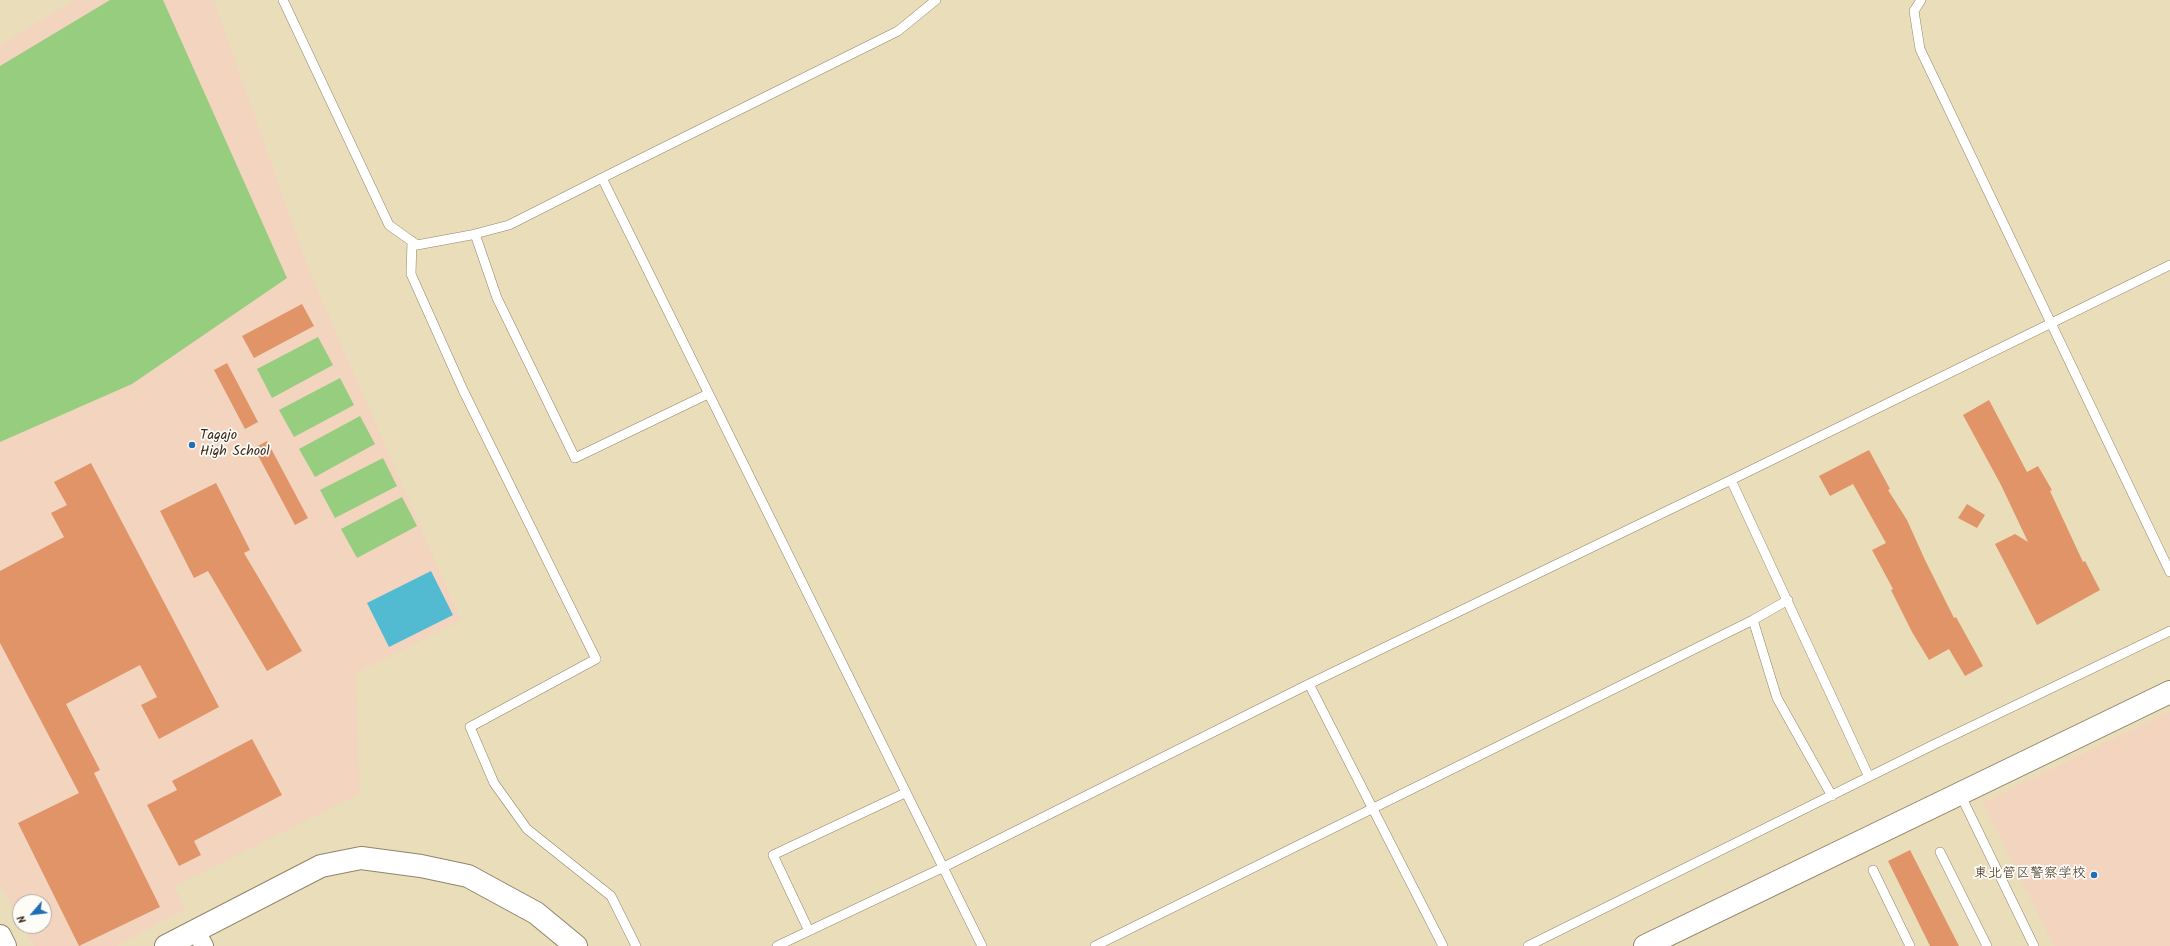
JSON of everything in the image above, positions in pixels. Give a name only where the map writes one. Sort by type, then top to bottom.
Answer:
[{"type":"street","points":[[1645,946],[2170,692]]},
{"type":"street","points":[[166,946],[200,938],[321,866],[361,858],[421,866],[468,876],[536,913],[576,946]]},
{"type":"street","points":[[0,936],[5,946]]},
{"type":"lane","points":[[283,0],[389,225],[417,244],[476,234],[509,224],[898,32],[936,0]]},
{"type":"lane","points":[[1921,0],[1914,11],[1920,50],[2170,572]]},
{"type":"lane","points":[[602,178],[942,868],[982,946]]},
{"type":"lane","points":[[476,234],[497,298],[575,458],[708,394]]},
{"type":"lane","points":[[412,241],[411,274],[463,390],[596,660],[470,727],[494,783],[527,829],[611,896],[636,946]]},
{"type":"lane","points":[[778,946],[942,868],[1308,684],[2052,324],[2170,265]]},
{"type":"lane","points":[[1731,480],[1869,777]]},
{"type":"lane","points":[[1095,946],[1753,620],[1788,600]]},
{"type":"lane","points":[[1753,620],[1777,698],[1832,796]]},
{"type":"lane","points":[[1528,946],[1869,777],[2170,631]]},
{"type":"lane","points":[[1308,684],[1443,946]]},
{"type":"lane","points":[[809,931],[773,855],[905,793]]},
{"type":"lane","points":[[1960,794],[2034,946]]},
{"type":"lane","points":[[1940,852],[1987,946]]},
{"type":"lane","points":[[1873,870],[1910,946]]},
{"type":"shaded area","name":"Tagajo High School","points":[[74,0],[214,0],[309,270],[461,620],[356,674],[360,793],[174,887],[186,909],[117,946],[34,946],[27,934],[52,934],[52,894],[12,894],[12,908],[0,886],[0,45]]},
{"type":"shaded area","name":"東北管区警察学校","points":[[2170,711],[2170,946],[2054,946],[1983,803]]},
{"type":"green space","points":[[110,0],[163,0],[287,278],[132,384],[0,442],[0,66]]},
{"type":"green space","points":[[318,337],[333,365],[272,398],[257,369]]},
{"type":"green space","points":[[340,378],[354,405],[294,437],[279,410]]},
{"type":"green space","points":[[360,416],[375,444],[315,477],[299,449]]},
{"type":"green space","points":[[383,458],[397,486],[335,518],[320,490]]},
{"type":"green space","points":[[402,497],[417,526],[357,558],[341,529]]},
{"type":"water","points":[[431,571],[453,615],[389,647],[367,603]]},
{"type":"building","points":[[302,304],[314,326],[254,358],[242,336]]},
{"type":"building","points":[[227,363],[258,422],[245,429],[214,370]]},
{"type":"building","points":[[1989,400],[2027,472],[2038,466],[2052,490],[2050,491],[2083,562],[2085,561],[2100,590],[2037,625],[1995,544],[2015,534],[2028,542],[2001,485],[1963,415]]},
{"type":"building","points":[[267,441],[308,518],[295,525],[254,448]]},
{"type":"building","points":[[1869,450],[1890,489],[1888,490],[1907,520],[1954,618],[1956,617],[1983,666],[1965,676],[1949,649],[1929,660],[1912,632],[1891,590],[1893,589],[1872,550],[1886,543],[1853,484],[1830,496],[1819,476]]},
{"type":"building","points":[[91,463],[219,707],[159,739],[141,705],[157,697],[140,665],[66,704],[100,770],[94,773],[160,907],[79,946],[18,823],[79,793],[0,643],[0,571],[64,537],[51,513],[67,505],[54,482]]},
{"type":"building","points":[[216,483],[250,550],[244,553],[302,651],[267,671],[208,571],[194,578],[160,511]]},
{"type":"building","points":[[1967,504],[1985,515],[1977,528],[1958,518]]},
{"type":"building","points":[[252,739],[282,795],[194,841],[201,855],[179,866],[147,805],[177,790],[172,781]]},
{"type":"building","points":[[1910,850],[1959,946],[1930,946],[1888,861]]},
{"type":"place","name":"Tagajo High School","points":[[192,445]]},
{"type":"place","name":"東北管区警察学校","points":[[2094,875]]}]
